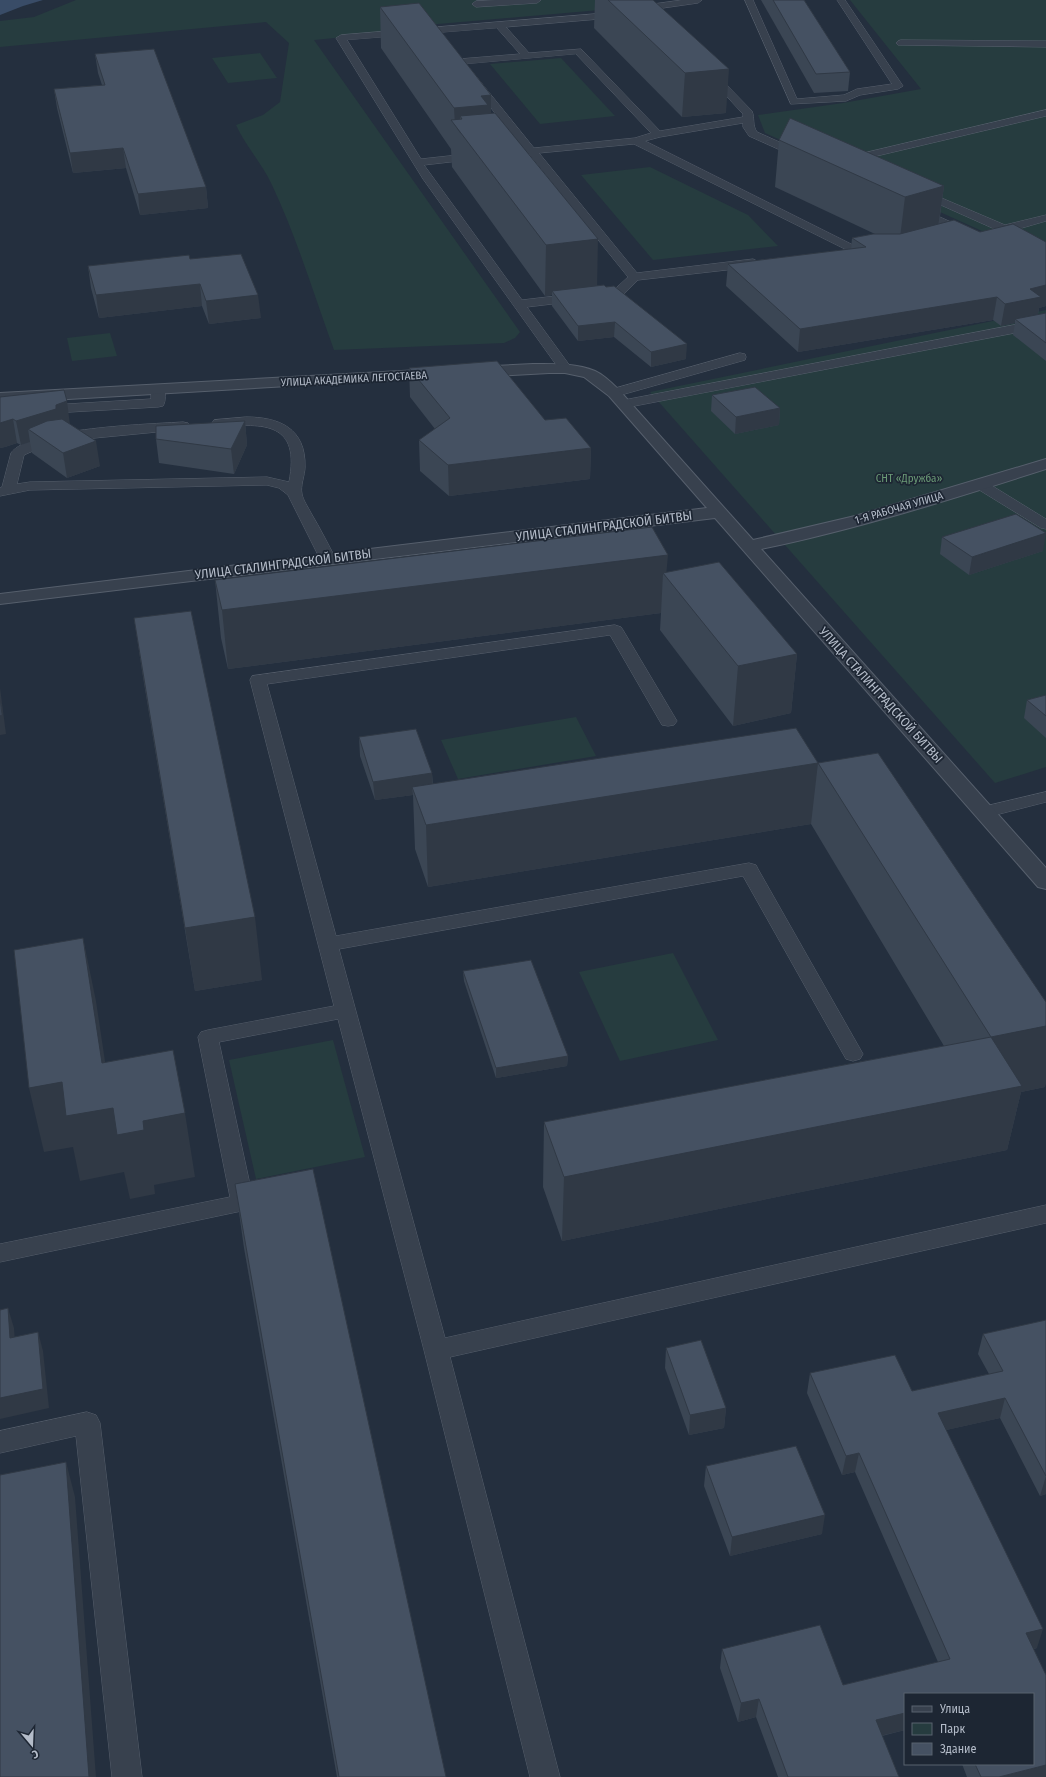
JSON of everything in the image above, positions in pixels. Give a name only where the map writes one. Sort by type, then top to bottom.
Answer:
[{"type":"street","name":"УЛИЦА АКАДЕМИКА ЛЕГОСТАЕВА","points":[[0,398],[545,368],[567,370],[587,374],[601,381],[614,392],[719,512]]},
{"type":"street","name":"1-Я РАБОЧАЯ УЛИЦА","points":[[749,546],[798,537],[981,485],[1046,464]]},
{"type":"street","name":"УЛИЦА СТАЛИНГРАДСКОЙ БИТВЫ","points":[[0,599],[719,512],[1046,882]]},
{"type":"lane","points":[[476,4],[537,0]]},
{"type":"lane","points":[[567,370],[428,179],[341,38],[644,15],[648,10],[654,7],[698,0]]},
{"type":"lane","points":[[749,0],[794,102],[846,98],[855,88],[898,86],[841,0]]},
{"type":"lane","points":[[500,26],[527,56]]},
{"type":"lane","points":[[901,43],[1046,44]]},
{"type":"lane","points":[[634,277],[459,62],[578,51],[658,134]]},
{"type":"lane","points":[[705,68],[748,113],[748,127],[753,134],[809,159]]},
{"type":"lane","points":[[835,163],[1046,113]]},
{"type":"lane","points":[[509,153],[636,141],[658,134],[747,119]]},
{"type":"lane","points":[[636,141],[861,251],[836,254]]},
{"type":"lane","points":[[418,162],[486,155]]},
{"type":"lane","points":[[847,160],[861,166]]},
{"type":"lane","points":[[911,188],[1046,249]]},
{"type":"lane","points":[[908,205],[965,232],[950,236]]},
{"type":"lane","points":[[1004,229],[1046,218]]},
{"type":"lane","points":[[519,304],[619,292],[634,277],[766,262]]},
{"type":"lane","points":[[624,404],[1046,323]]},
{"type":"lane","points":[[614,392],[740,357]]},
{"type":"lane","points":[[0,412],[158,403],[158,390]]},
{"type":"lane","points":[[210,424],[256,420],[273,423],[286,430],[294,444],[298,462],[294,493]]},
{"type":"lane","points":[[4,491],[18,453],[32,445],[48,440],[77,435],[194,426]]},
{"type":"lane","points":[[4,491],[30,486],[267,481],[284,485],[294,493],[328,559]]},
{"type":"lane","points":[[981,485],[1046,525]]},
{"type":"lane","points":[[545,1777],[436,1350],[258,680],[615,630],[668,721]]},
{"type":"lane","points":[[984,812],[1046,797]]},
{"type":"lane","points":[[328,944],[749,869],[853,1054]]},
{"type":"lane","points":[[0,1254],[243,1203],[208,1037],[345,1011]]},
{"type":"lane","points":[[436,1350],[1046,1214]]},
{"type":"lane","points":[[0,1442],[87,1423],[127,1777]]},
{"type":"green space","points":[[76,0],[636,0],[623,8],[392,28],[394,32],[314,40],[520,332],[515,338],[504,343],[334,350],[281,205],[268,177],[244,141],[236,125],[263,115],[280,102],[289,43],[266,22],[0,47],[0,21],[34,17]]},
{"type":"green space","points":[[850,0],[1046,0],[1046,263],[993,236],[765,133],[758,115],[843,103],[921,89]]},
{"type":"green space","points":[[260,53],[277,78],[228,83],[212,58]]},
{"type":"green space","points":[[561,58],[615,116],[540,124],[490,64]]},
{"type":"green space","points":[[650,167],[748,215],[778,246],[653,260],[581,175]]},
{"type":"green space","name":"СНТ «Дружба»","points":[[1046,310],[1046,767],[995,783],[650,392]]},
{"type":"green space","points":[[110,333],[117,356],[72,361],[67,338]]},
{"type":"green space","points":[[576,717],[596,756],[458,779],[441,740]]},
{"type":"green space","points":[[673,953],[718,1040],[620,1061],[579,972]]},
{"type":"green space","points":[[333,1040],[365,1157],[256,1179],[229,1060]]},
{"type":"water","points":[[0,0],[43,0],[0,15]]},
{"type":"building","points":[[608,0],[653,0],[729,69],[685,73]]},
{"type":"building","points":[[773,0],[804,0],[850,72],[816,74]]},
{"type":"building","points":[[419,3],[491,95],[481,96],[488,105],[454,108],[380,7]]},
{"type":"building","points":[[154,49],[206,187],[138,194],[123,148],[70,153],[54,89],[105,85],[95,54]]},
{"type":"building","points":[[495,113],[598,239],[546,245],[451,120],[462,119],[460,116]]},
{"type":"building","points":[[790,118],[944,186],[905,197],[779,140]]},
{"type":"building","points":[[954,220],[980,232],[1013,224],[1046,242],[1046,285],[1030,289],[1041,297],[1005,304],[997,297],[800,329],[728,264],[866,247],[852,238],[873,234],[900,234]]},
{"type":"building","points":[[241,254],[258,295],[206,301],[200,284],[96,295],[88,266],[189,255],[190,259]]},
{"type":"building","points":[[604,285],[606,287],[614,286],[687,344],[651,352],[615,322],[578,326],[552,291]]},
{"type":"building","points":[[1046,313],[1046,343],[1015,319]]},
{"type":"building","points":[[497,361],[545,420],[566,418],[591,448],[448,465],[419,440],[450,418],[409,368]]},
{"type":"building","points":[[755,387],[780,408],[736,417],[712,395]]},
{"type":"building","points":[[64,390],[67,401],[56,405],[56,409],[16,421],[13,419],[0,423],[0,397]]},
{"type":"building","points":[[62,419],[96,441],[63,453],[28,429],[47,421]]},
{"type":"building","points":[[245,421],[231,449],[156,439],[156,426]]},
{"type":"building","points":[[1016,514],[1046,533],[972,557],[942,537]]},
{"type":"building","points":[[652,527],[668,555],[222,610],[215,580]]},
{"type":"building","points":[[719,562],[797,654],[738,666],[663,573]]},
{"type":"building","points":[[191,611],[255,917],[185,928],[134,618]]},
{"type":"building","points":[[1046,695],[1046,716],[1027,700]]},
{"type":"building","points":[[0,697],[2,715],[0,716]]},
{"type":"building","points":[[796,728],[818,763],[426,825],[412,787]]},
{"type":"building","points":[[416,729],[432,773],[373,782],[359,737]]},
{"type":"building","points":[[878,753],[1046,1002],[1046,1026],[991,1037],[818,763]]},
{"type":"building","points":[[83,938],[102,1063],[173,1050],[185,1113],[143,1121],[144,1130],[117,1135],[113,1108],[66,1116],[62,1082],[29,1088],[14,950]]},
{"type":"building","points":[[531,960],[568,1056],[496,1068],[463,971]]},
{"type":"building","points":[[991,1037],[1022,1086],[564,1177],[544,1122]]},
{"type":"building","points":[[313,1169],[446,1777],[339,1777],[235,1184]]},
{"type":"building","points":[[8,1308],[10,1338],[38,1332],[43,1389],[0,1398],[0,1310]]},
{"type":"building","points":[[1046,1320],[1046,1476],[1005,1398],[938,1413],[1043,1629],[1026,1633],[1046,1675],[1046,1765],[999,1777],[981,1777],[975,1765],[1034,1765],[1034,1693],[904,1693],[904,1713],[876,1720],[899,1777],[788,1777],[759,1699],[741,1703],[722,1649],[820,1625],[843,1685],[950,1659],[859,1453],[846,1456],[810,1373],[895,1355],[912,1391],[1003,1371],[983,1334]]},
{"type":"building","points":[[701,1340],[726,1408],[690,1415],[666,1348]]},
{"type":"building","points":[[796,1446],[825,1515],[732,1537],[706,1466]]},
{"type":"building","points":[[66,1462],[89,1777],[0,1777],[0,1475]]}]
